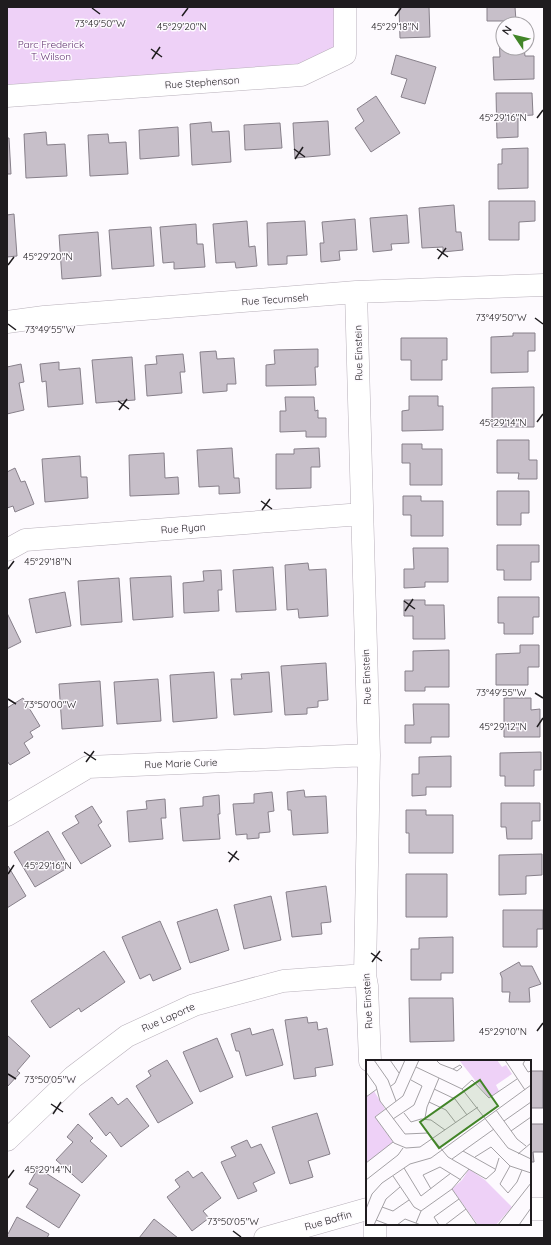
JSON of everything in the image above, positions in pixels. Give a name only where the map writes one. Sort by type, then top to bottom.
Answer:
[{"type":"street","name":"Rue Stephenson","points":[[7,96],[301,75],[345,54],[345,7]]},
{"type":"street","name":"Rue Tecumseh","points":[[7,322],[44,316],[356,292],[544,285]]},
{"type":"street","name":"Rue Einstein","points":[[356,292],[368,755],[365,975],[367,986],[370,1060]]},
{"type":"street","name":"Rue Ryan","points":[[7,550],[25,540],[362,514]]},
{"type":"street","name":"Rue Marie Curie","points":[[7,815],[88,767],[368,755]]},
{"type":"street","name":"Rue Laporte","points":[[7,1140],[73,1077],[126,1036],[194,1005],[282,981],[365,975]]},
{"type":"street","name":"Rue Baffin","points":[[266,1238],[366,1209]]},
{"type":"street","points":[[531,1209],[544,1209]]},
{"type":"street","points":[[374,1238],[375,1225]]},
{"type":"green space","name":"Parc Frederick T. Wilson","points":[[7,7],[345,7],[345,54],[301,75],[7,96]]},
{"type":"building","points":[[399,7],[429,7],[430,37],[400,38]]},
{"type":"building","points":[[487,7],[515,7],[516,16],[495,16],[495,21],[487,21]]},
{"type":"building","points":[[396,55],[436,67],[425,104],[401,97],[407,79],[391,74]]},
{"type":"building","points":[[534,56],[534,79],[494,80],[493,57]]},
{"type":"building","points":[[496,93],[532,93],[533,115],[518,116],[518,137],[497,138]]},
{"type":"building","points":[[376,96],[400,133],[371,152],[355,128],[364,121],[357,109]]},
{"type":"building","points":[[328,121],[330,155],[295,158],[293,123]]},
{"type":"building","points":[[211,122],[212,132],[229,131],[231,162],[192,165],[190,124]]},
{"type":"building","points":[[280,123],[282,148],[245,150],[244,125]]},
{"type":"building","points":[[178,127],[179,156],[140,159],[139,130]]},
{"type":"building","points":[[46,132],[47,145],[65,144],[67,176],[26,178],[24,134]]},
{"type":"building","points":[[108,134],[109,143],[126,142],[128,174],[90,176],[88,135]]},
{"type":"building","points":[[7,138],[9,138],[11,174],[7,174]]},
{"type":"building","points":[[528,148],[528,188],[498,189],[498,164],[502,164],[502,149]]},
{"type":"building","points":[[489,201],[535,201],[535,221],[519,222],[519,240],[489,240]]},
{"type":"building","points":[[454,205],[456,232],[461,232],[463,250],[443,252],[443,247],[422,248],[419,208]]},
{"type":"building","points":[[14,214],[17,256],[7,257],[7,215]]},
{"type":"building","points":[[407,215],[409,243],[391,244],[392,250],[373,252],[370,218]]},
{"type":"building","points":[[355,219],[357,250],[339,251],[340,260],[321,262],[320,243],[324,243],[322,222]]},
{"type":"building","points":[[247,221],[249,247],[255,246],[257,266],[236,268],[235,262],[216,263],[213,224]]},
{"type":"building","points":[[305,221],[307,255],[287,256],[287,264],[268,265],[267,223]]},
{"type":"building","points":[[196,224],[197,244],[203,244],[205,267],[174,269],[174,262],[163,263],[160,227]]},
{"type":"building","points":[[151,227],[154,266],[112,269],[109,230]]},
{"type":"building","points":[[98,232],[101,276],[62,279],[59,235]]},
{"type":"building","points":[[513,333],[535,333],[535,351],[528,351],[528,372],[491,373],[491,337],[513,336]]},
{"type":"building","points":[[401,338],[447,338],[447,360],[442,360],[442,380],[411,380],[411,360],[401,360]]},
{"type":"building","points":[[318,349],[318,367],[315,367],[316,385],[266,386],[266,365],[275,364],[274,350]]},
{"type":"building","points":[[216,351],[217,359],[234,358],[236,384],[227,384],[227,391],[203,393],[200,352]]},
{"type":"building","points":[[183,354],[185,372],[180,372],[182,393],[147,396],[145,365],[157,364],[156,356]]},
{"type":"building","points":[[132,357],[135,400],[96,403],[92,360]]},
{"type":"building","points":[[59,362],[59,370],[80,368],[83,404],[48,407],[46,381],[42,382],[40,364]]},
{"type":"building","points":[[21,364],[24,382],[19,383],[24,410],[7,414],[7,367]]},
{"type":"building","points":[[534,387],[534,427],[492,427],[492,388]]},
{"type":"building","points":[[409,396],[438,396],[438,406],[443,406],[443,430],[402,431],[402,411],[409,410]]},
{"type":"building","points":[[285,397],[314,397],[315,411],[318,410],[318,418],[326,418],[326,437],[306,437],[306,431],[280,432],[280,411],[286,411]]},
{"type":"building","points":[[497,440],[529,440],[529,460],[537,460],[537,479],[518,479],[519,473],[497,473]]},
{"type":"building","points":[[402,444],[422,444],[422,449],[442,449],[442,485],[410,485],[410,463],[402,463]]},
{"type":"building","points":[[232,448],[234,478],[239,478],[240,493],[219,494],[219,486],[199,487],[197,450]]},
{"type":"building","points":[[319,448],[320,467],[311,467],[311,488],[276,489],[276,454],[294,454],[294,449]]},
{"type":"building","points":[[164,453],[165,478],[178,477],[179,494],[130,496],[129,455]]},
{"type":"building","points":[[80,456],[81,477],[87,477],[88,498],[45,502],[42,459]]},
{"type":"building","points":[[15,468],[21,482],[25,481],[34,504],[15,512],[13,506],[7,508],[7,472]]},
{"type":"building","points":[[497,491],[529,491],[529,513],[521,513],[521,525],[497,525]]},
{"type":"building","points":[[403,496],[421,496],[421,501],[443,501],[443,536],[411,536],[411,515],[403,515]]},
{"type":"building","points":[[497,545],[539,545],[539,562],[531,562],[531,580],[504,580],[504,570],[497,570]]},
{"type":"building","points":[[413,548],[448,548],[448,582],[425,582],[425,587],[404,588],[404,569],[414,569]]},
{"type":"building","points":[[308,563],[309,570],[326,569],[328,616],[299,618],[298,609],[287,610],[285,565]]},
{"type":"building","points":[[273,567],[276,610],[236,612],[233,570]]},
{"type":"building","points":[[221,570],[222,590],[218,590],[219,611],[184,613],[183,583],[204,581],[203,571]]},
{"type":"building","points":[[171,576],[173,617],[133,620],[130,578]]},
{"type":"building","points":[[119,578],[122,622],[81,625],[78,581]]},
{"type":"building","points":[[65,592],[71,626],[36,633],[29,599]]},
{"type":"building","points":[[498,597],[539,597],[539,617],[533,617],[533,634],[504,634],[504,623],[498,623]]},
{"type":"building","points":[[404,600],[425,600],[425,605],[444,605],[445,639],[413,639],[413,616],[404,616]]},
{"type":"building","points":[[7,613],[21,642],[7,649]]},
{"type":"building","points":[[520,645],[539,645],[539,667],[528,667],[528,685],[496,685],[496,654],[520,653]]},
{"type":"building","points":[[449,650],[449,687],[425,687],[425,691],[405,691],[405,671],[413,671],[413,651]]},
{"type":"building","points":[[326,663],[328,700],[318,701],[318,707],[307,708],[307,714],[285,715],[281,666]]},
{"type":"building","points":[[214,672],[217,718],[173,722],[170,675]]},
{"type":"building","points":[[269,672],[272,712],[234,715],[231,679],[242,679],[241,674]]},
{"type":"building","points":[[158,679],[161,721],[117,724],[114,682]]},
{"type":"building","points":[[100,681],[103,726],[62,729],[59,684]]},
{"type":"building","points":[[23,698],[40,726],[30,732],[33,737],[24,743],[30,753],[10,765],[7,761],[7,708]]},
{"type":"building","points":[[504,698],[531,698],[531,710],[540,709],[540,737],[504,737]]},
{"type":"building","points":[[413,704],[449,704],[449,737],[431,737],[431,743],[405,743],[405,725],[414,725]]},
{"type":"building","points":[[541,752],[541,770],[534,770],[534,786],[505,786],[505,776],[500,776],[500,753]]},
{"type":"building","points":[[451,756],[451,787],[426,787],[426,795],[412,796],[412,774],[419,774],[419,757]]},
{"type":"building","points":[[304,790],[305,797],[326,796],[328,833],[293,835],[291,810],[288,810],[287,792]]},
{"type":"building","points":[[272,792],[274,811],[268,812],[270,832],[259,833],[259,838],[247,839],[247,834],[236,835],[233,804],[254,803],[254,794]]},
{"type":"building","points":[[219,795],[220,814],[218,814],[220,839],[183,841],[180,808],[203,806],[203,797]]},
{"type":"building","points":[[165,799],[166,818],[161,818],[163,839],[129,842],[127,811],[147,809],[146,801]]},
{"type":"building","points":[[501,803],[540,803],[540,821],[532,821],[532,839],[507,839],[506,827],[501,827]]},
{"type":"building","points":[[92,806],[102,822],[98,825],[111,846],[81,864],[62,833],[79,823],[75,816]]},
{"type":"building","points":[[406,810],[426,810],[426,815],[453,815],[453,853],[409,853],[409,833],[406,833]]},
{"type":"building","points":[[48,831],[69,867],[35,887],[14,852]]},
{"type":"building","points":[[542,854],[542,875],[526,876],[526,894],[499,895],[499,855]]},
{"type":"building","points":[[8,866],[26,896],[7,908],[7,867]]},
{"type":"building","points":[[406,874],[447,874],[447,917],[406,917]]},
{"type":"building","points":[[326,886],[331,922],[321,923],[322,934],[292,937],[286,892]]},
{"type":"building","points":[[271,896],[281,940],[244,949],[234,905]]},
{"type":"building","points":[[217,909],[229,950],[190,963],[177,922]]},
{"type":"building","points":[[503,910],[543,910],[543,929],[537,929],[537,947],[503,947]]},
{"type":"building","points":[[160,921],[181,969],[153,981],[150,974],[140,979],[122,937]]},
{"type":"building","points":[[453,937],[453,973],[441,973],[441,980],[411,980],[411,949],[419,949],[419,938]]},
{"type":"building","points":[[104,951],[125,982],[81,1012],[79,1008],[50,1028],[31,1001]]},
{"type":"building","points":[[519,962],[521,966],[532,966],[541,984],[529,988],[530,1002],[509,1002],[510,992],[502,992],[502,978],[500,973]]},
{"type":"building","points":[[409,998],[453,998],[454,1041],[410,1042]]},
{"type":"building","points":[[307,1017],[308,1023],[317,1022],[318,1030],[327,1028],[333,1065],[315,1068],[316,1076],[294,1079],[285,1020]]},
{"type":"building","points":[[250,1028],[252,1035],[273,1029],[283,1065],[246,1076],[239,1051],[236,1051],[231,1034]]},
{"type":"building","points":[[7,1035],[30,1056],[17,1071],[20,1073],[7,1087]]},
{"type":"building","points":[[217,1038],[233,1077],[200,1092],[183,1052]]},
{"type":"building","points":[[167,1060],[193,1103],[158,1123],[136,1086],[151,1076],[148,1071]]},
{"type":"building","points":[[531,1071],[543,1071],[543,1108],[531,1108]]},
{"type":"building","points":[[112,1097],[118,1105],[127,1098],[149,1126],[121,1147],[110,1132],[106,1136],[89,1114]]},
{"type":"building","points":[[317,1113],[330,1154],[308,1161],[313,1177],[290,1184],[272,1127]]},
{"type":"building","points":[[78,1124],[93,1138],[90,1141],[107,1156],[82,1183],[56,1160],[73,1142],[67,1137]]},
{"type":"building","points":[[531,1124],[544,1124],[544,1152],[533,1152],[534,1162],[531,1162]]},
{"type":"building","points":[[247,1140],[251,1148],[261,1144],[275,1173],[253,1183],[257,1191],[238,1199],[221,1162],[236,1156],[231,1147]]},
{"type":"building","points":[[38,1168],[80,1195],[59,1228],[26,1207],[38,1189],[29,1184]]},
{"type":"building","points":[[188,1171],[193,1178],[202,1172],[221,1198],[203,1211],[209,1218],[192,1231],[167,1197],[180,1187],[175,1180]]},
{"type":"building","points":[[17,1217],[49,1234],[47,1238],[7,1238],[7,1234]]},
{"type":"building","points":[[154,1219],[178,1238],[139,1238]]}]
